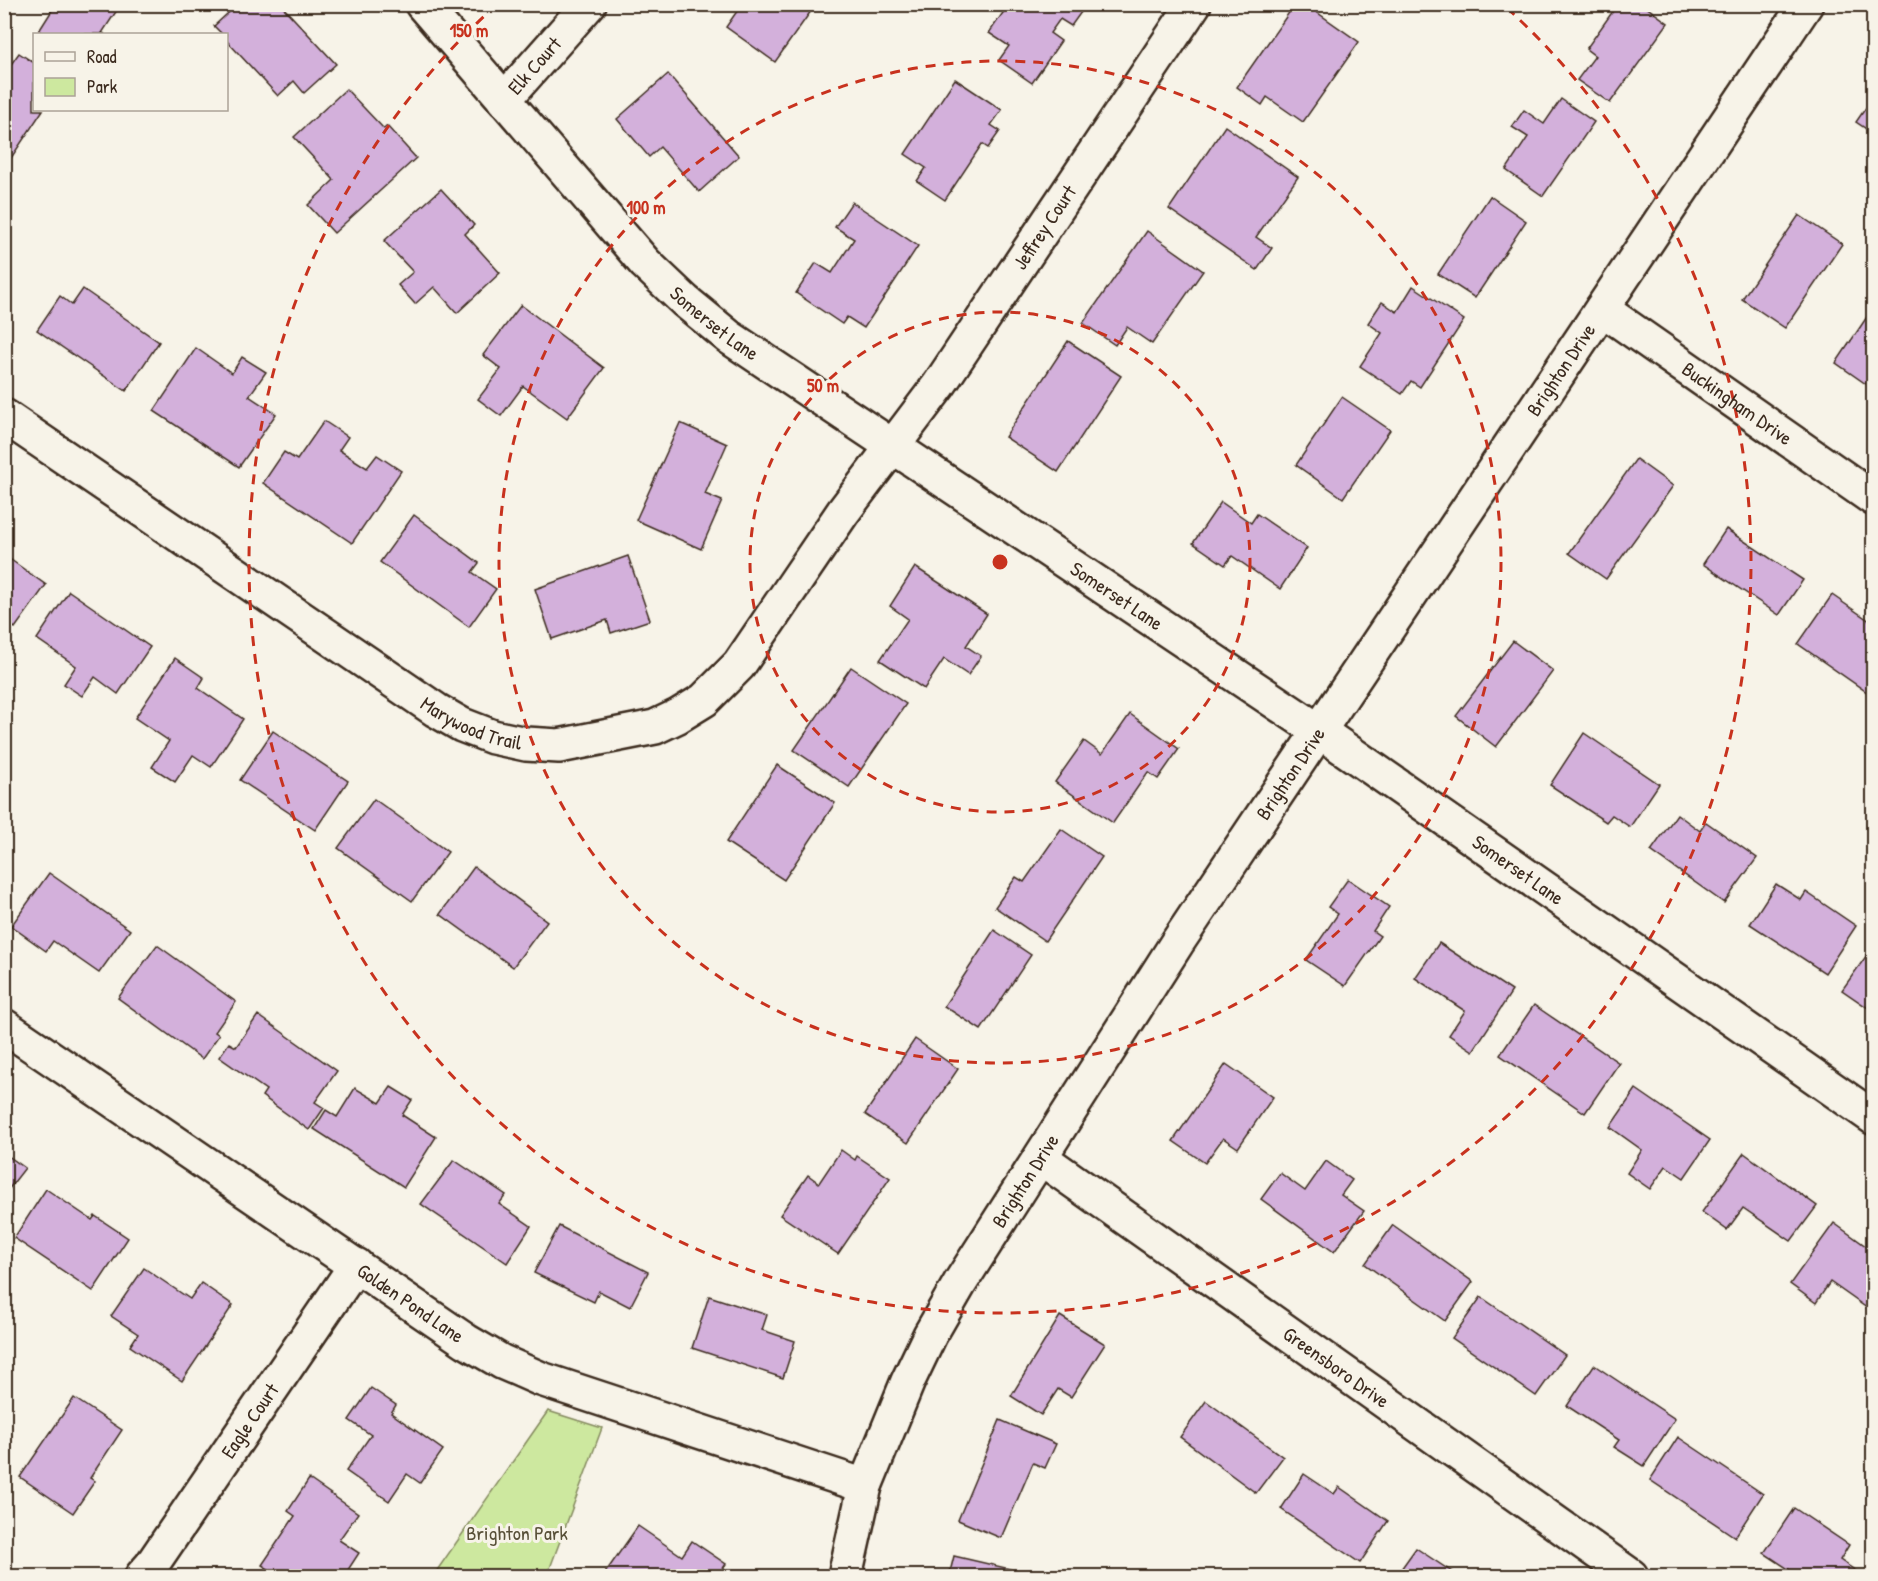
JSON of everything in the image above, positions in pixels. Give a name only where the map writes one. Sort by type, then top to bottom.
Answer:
[{"type":"street","name":"Somerset Lane","points":[[422,4],[645,263],[685,301],[729,337],[1319,731],[1874,1118]]},
{"type":"street","name":"Elk Court","points":[[504,100],[589,4]]},
{"type":"street","name":"Jeffrey Court","points":[[892,447],[939,385],[1194,4]]},
{"type":"street","name":"Brighton Drive","points":[[845,1576],[865,1486],[908,1381],[930,1335],[960,1283],[1177,943],[1806,4]]},
{"type":"street","name":"Buckingham Drive","points":[[1602,309],[1874,499]]},
{"type":"street","name":"Marywood Trail","points":[[4,416],[435,710],[462,725],[494,737],[526,744],[560,746],[655,727],[704,700],[739,666],[843,512],[892,447]]},
{"type":"street","name":"Golden Pond Lane","points":[[4,1026],[466,1341],[502,1362],[541,1378],[865,1486]]},
{"type":"street","name":"Greensboro Drive","points":[[1041,1158],[1631,1576]]},
{"type":"street","name":"Eagle Court","points":[[142,1576],[356,1265]]},
{"type":"green space","name":"Brighton Park","points":[[548,1411],[602,1428],[547,1576],[433,1576]]},
{"type":"building","points":[[56,4],[121,4],[102,33],[43,33],[39,31]]},
{"type":"building","points":[[238,4],[280,4],[336,64],[304,93],[294,81],[278,96],[228,42],[228,33],[221,33],[214,26]]},
{"type":"building","points":[[742,4],[816,4],[775,62],[726,27]]},
{"type":"building","points":[[1009,4],[1079,4],[1084,8],[1071,26],[1060,19],[1050,33],[1061,41],[1032,83],[999,60],[1009,46],[989,33]]},
{"type":"building","points":[[1295,4],[1305,4],[1359,42],[1303,122],[1267,97],[1262,105],[1237,87]]},
{"type":"building","points":[[1618,4],[1642,4],[1668,23],[1610,103],[1577,80],[1595,56],[1586,49]]},
{"type":"building","points":[[19,53],[33,62],[33,111],[42,111],[7,164],[4,162],[4,74]]},
{"type":"building","points":[[668,74],[739,156],[699,192],[660,147],[649,157],[617,119]]},
{"type":"building","points":[[955,79],[1002,110],[991,125],[1000,131],[988,148],[982,144],[945,200],[917,181],[926,168],[905,154]]},
{"type":"building","points":[[346,89],[384,129],[387,126],[416,158],[334,233],[308,205],[334,180],[294,137]]},
{"type":"building","points":[[1874,96],[1874,134],[1856,122]]},
{"type":"building","points":[[1561,99],[1594,122],[1543,196],[1506,170],[1528,137],[1512,127],[1524,110],[1544,124]]},
{"type":"building","points":[[1225,126],[1298,177],[1256,237],[1272,248],[1257,270],[1169,209]]},
{"type":"building","points":[[441,189],[474,225],[465,234],[500,273],[457,313],[434,287],[415,304],[398,285],[413,272],[384,241]]},
{"type":"building","points":[[1490,196],[1526,221],[1475,298],[1438,274]]},
{"type":"building","points":[[852,202],[918,246],[864,328],[847,317],[842,324],[796,293],[816,263],[832,273],[854,239],[835,227]]},
{"type":"building","points":[[1799,215],[1842,244],[1785,328],[1742,299]]},
{"type":"building","points":[[1147,231],[1203,271],[1152,344],[1127,327],[1115,345],[1083,323]]},
{"type":"building","points":[[1413,286],[1464,320],[1420,387],[1411,381],[1402,394],[1360,366],[1382,333],[1368,323],[1382,302],[1397,312]]},
{"type":"building","points":[[83,289],[159,342],[126,391],[37,330],[60,296],[72,305]]},
{"type":"building","points":[[521,305],[604,368],[567,418],[523,386],[501,416],[478,399],[501,369],[483,355]]},
{"type":"building","points":[[1873,308],[1874,379],[1871,377],[1866,384],[1836,363]]},
{"type":"building","points":[[1068,341],[1121,376],[1058,472],[1005,437]]},
{"type":"building","points":[[196,348],[232,373],[242,357],[266,372],[249,396],[276,414],[239,467],[154,411]]},
{"type":"building","points":[[1342,397],[1390,430],[1343,498],[1296,465]]},
{"type":"building","points":[[324,421],[348,437],[339,450],[367,468],[377,455],[401,471],[352,543],[263,483],[284,452],[297,460]]},
{"type":"building","points":[[680,423],[727,444],[705,494],[722,501],[701,549],[636,520]]},
{"type":"building","points":[[1636,459],[1673,486],[1606,579],[1569,553]]},
{"type":"building","points":[[1221,502],[1251,523],[1257,514],[1307,548],[1280,589],[1232,556],[1225,565],[1193,543]]},
{"type":"building","points":[[414,515],[479,563],[472,572],[496,589],[469,627],[380,562]]},
{"type":"building","points":[[1726,529],[1803,580],[1779,615],[1703,564]]},
{"type":"building","points":[[4,555],[46,585],[15,628],[4,621]]},
{"type":"building","points":[[628,556],[650,620],[611,633],[607,620],[552,639],[535,589]]},
{"type":"building","points":[[915,567],[987,614],[966,646],[981,656],[968,675],[944,659],[924,689],[880,660],[908,619],[890,606]]},
{"type":"building","points":[[69,591],[150,647],[118,694],[95,677],[82,696],[64,684],[76,666],[37,639]]},
{"type":"building","points":[[1832,595],[1874,624],[1874,697],[1798,644]]},
{"type":"building","points":[[1513,641],[1553,671],[1496,747],[1456,716]]},
{"type":"building","points":[[175,658],[204,678],[198,688],[243,719],[211,767],[193,755],[175,782],[152,767],[169,741],[135,718]]},
{"type":"building","points":[[851,667],[906,704],[849,787],[794,750]]},
{"type":"building","points":[[1130,714],[1179,749],[1158,779],[1148,772],[1113,823],[1055,782],[1084,741],[1102,754]]},
{"type":"building","points":[[273,731],[348,781],[315,830],[240,780]]},
{"type":"building","points":[[1584,733],[1659,784],[1630,827],[1612,815],[1606,822],[1550,785]]},
{"type":"building","points":[[777,765],[835,803],[784,880],[726,842]]},
{"type":"building","points":[[374,799],[448,852],[412,901],[338,848]]},
{"type":"building","points":[[1677,814],[1700,831],[1706,822],[1757,858],[1724,903],[1651,851]]},
{"type":"building","points":[[1061,829],[1102,857],[1045,941],[995,907],[1016,877],[1024,882]]},
{"type":"building","points":[[474,867],[547,921],[513,967],[440,914]]},
{"type":"building","points":[[49,873],[130,930],[99,973],[53,941],[46,951],[11,926]]},
{"type":"building","points":[[1348,879],[1389,907],[1373,931],[1380,936],[1345,986],[1306,960],[1338,914],[1328,907]]},
{"type":"building","points":[[1776,884],[1801,900],[1806,892],[1856,926],[1825,973],[1750,924]]},
{"type":"building","points":[[994,930],[1031,955],[981,1030],[944,1006]]},
{"type":"building","points":[[1439,943],[1512,991],[1473,1051],[1449,1035],[1465,1011],[1415,978]]},
{"type":"building","points":[[157,945],[236,1002],[215,1032],[219,1035],[202,1059],[118,998]]},
{"type":"building","points":[[1874,945],[1874,1012],[1842,990]]},
{"type":"building","points":[[1534,1005],[1619,1063],[1585,1113],[1500,1055]]},
{"type":"building","points":[[258,1015],[337,1071],[315,1102],[324,1108],[309,1130],[262,1096],[266,1090],[219,1057],[229,1043],[236,1047]]},
{"type":"building","points":[[915,1039],[958,1069],[908,1143],[865,1114]]},
{"type":"building","points":[[1226,1064],[1273,1097],[1238,1148],[1223,1138],[1205,1163],[1173,1141]]},
{"type":"building","points":[[391,1087],[412,1100],[402,1115],[436,1137],[404,1187],[314,1129],[326,1110],[337,1117],[355,1088],[380,1103]]},
{"type":"building","points":[[1636,1089],[1710,1140],[1684,1178],[1666,1166],[1650,1189],[1627,1173],[1642,1150],[1610,1127]]},
{"type":"building","points":[[841,1150],[855,1160],[857,1156],[890,1178],[838,1254],[780,1215],[808,1175],[819,1183]]},
{"type":"building","points":[[4,1153],[25,1168],[4,1195]]},
{"type":"building","points":[[1744,1153],[1817,1206],[1791,1241],[1743,1208],[1727,1230],[1702,1212]]},
{"type":"building","points":[[454,1160],[506,1195],[499,1204],[531,1226],[507,1263],[421,1204]]},
{"type":"building","points":[[1326,1161],[1352,1180],[1341,1195],[1364,1211],[1334,1252],[1261,1199],[1280,1173],[1305,1191]]},
{"type":"building","points":[[46,1189],[92,1220],[95,1216],[128,1238],[93,1291],[14,1238]]},
{"type":"building","points":[[1834,1223],[1874,1252],[1874,1313],[1830,1282],[1816,1303],[1790,1284]]},
{"type":"building","points":[[1393,1225],[1473,1282],[1445,1321],[1365,1264]]},
{"type":"building","points":[[559,1226],[648,1272],[630,1307],[599,1291],[594,1302],[534,1273]]},
{"type":"building","points":[[144,1268],[190,1299],[201,1283],[233,1305],[182,1381],[130,1346],[138,1334],[111,1316]]},
{"type":"building","points":[[709,1296],[767,1315],[762,1330],[795,1341],[783,1378],[692,1348]]},
{"type":"building","points":[[1481,1297],[1565,1355],[1536,1396],[1452,1338]]},
{"type":"building","points":[[1060,1316],[1105,1344],[1071,1397],[1058,1389],[1041,1415],[1011,1396]]},
{"type":"building","points":[[1594,1365],[1675,1419],[1644,1466],[1614,1447],[1619,1440],[1567,1406]]},
{"type":"building","points":[[371,1388],[396,1405],[391,1413],[443,1450],[420,1483],[407,1474],[389,1501],[346,1471],[371,1435],[349,1420]]},
{"type":"building","points":[[74,1398],[122,1430],[90,1478],[95,1481],[73,1513],[20,1477]]},
{"type":"building","points":[[1206,1401],[1283,1457],[1256,1493],[1180,1437]]},
{"type":"building","points":[[1000,1420],[1056,1444],[1045,1468],[1033,1463],[1001,1538],[958,1520]]},
{"type":"building","points":[[1678,1437],[1763,1494],[1735,1537],[1650,1480]]},
{"type":"building","points":[[1304,1474],[1334,1494],[1339,1487],[1388,1521],[1360,1563],[1281,1509]]},
{"type":"building","points":[[309,1479],[358,1513],[339,1540],[359,1553],[344,1576],[322,1574],[321,1576],[279,1576],[262,1565],[295,1516],[288,1511]]},
{"type":"building","points":[[1794,1508],[1849,1545],[1840,1560],[1856,1571],[1853,1576],[1799,1576],[1764,1553]]},
{"type":"building","points":[[638,1526],[682,1556],[692,1541],[726,1564],[718,1576],[603,1576]]},
{"type":"building","points":[[1416,1548],[1458,1576],[1396,1576]]},
{"type":"building","points":[[954,1556],[1010,1569],[1008,1576],[949,1576]]}]
